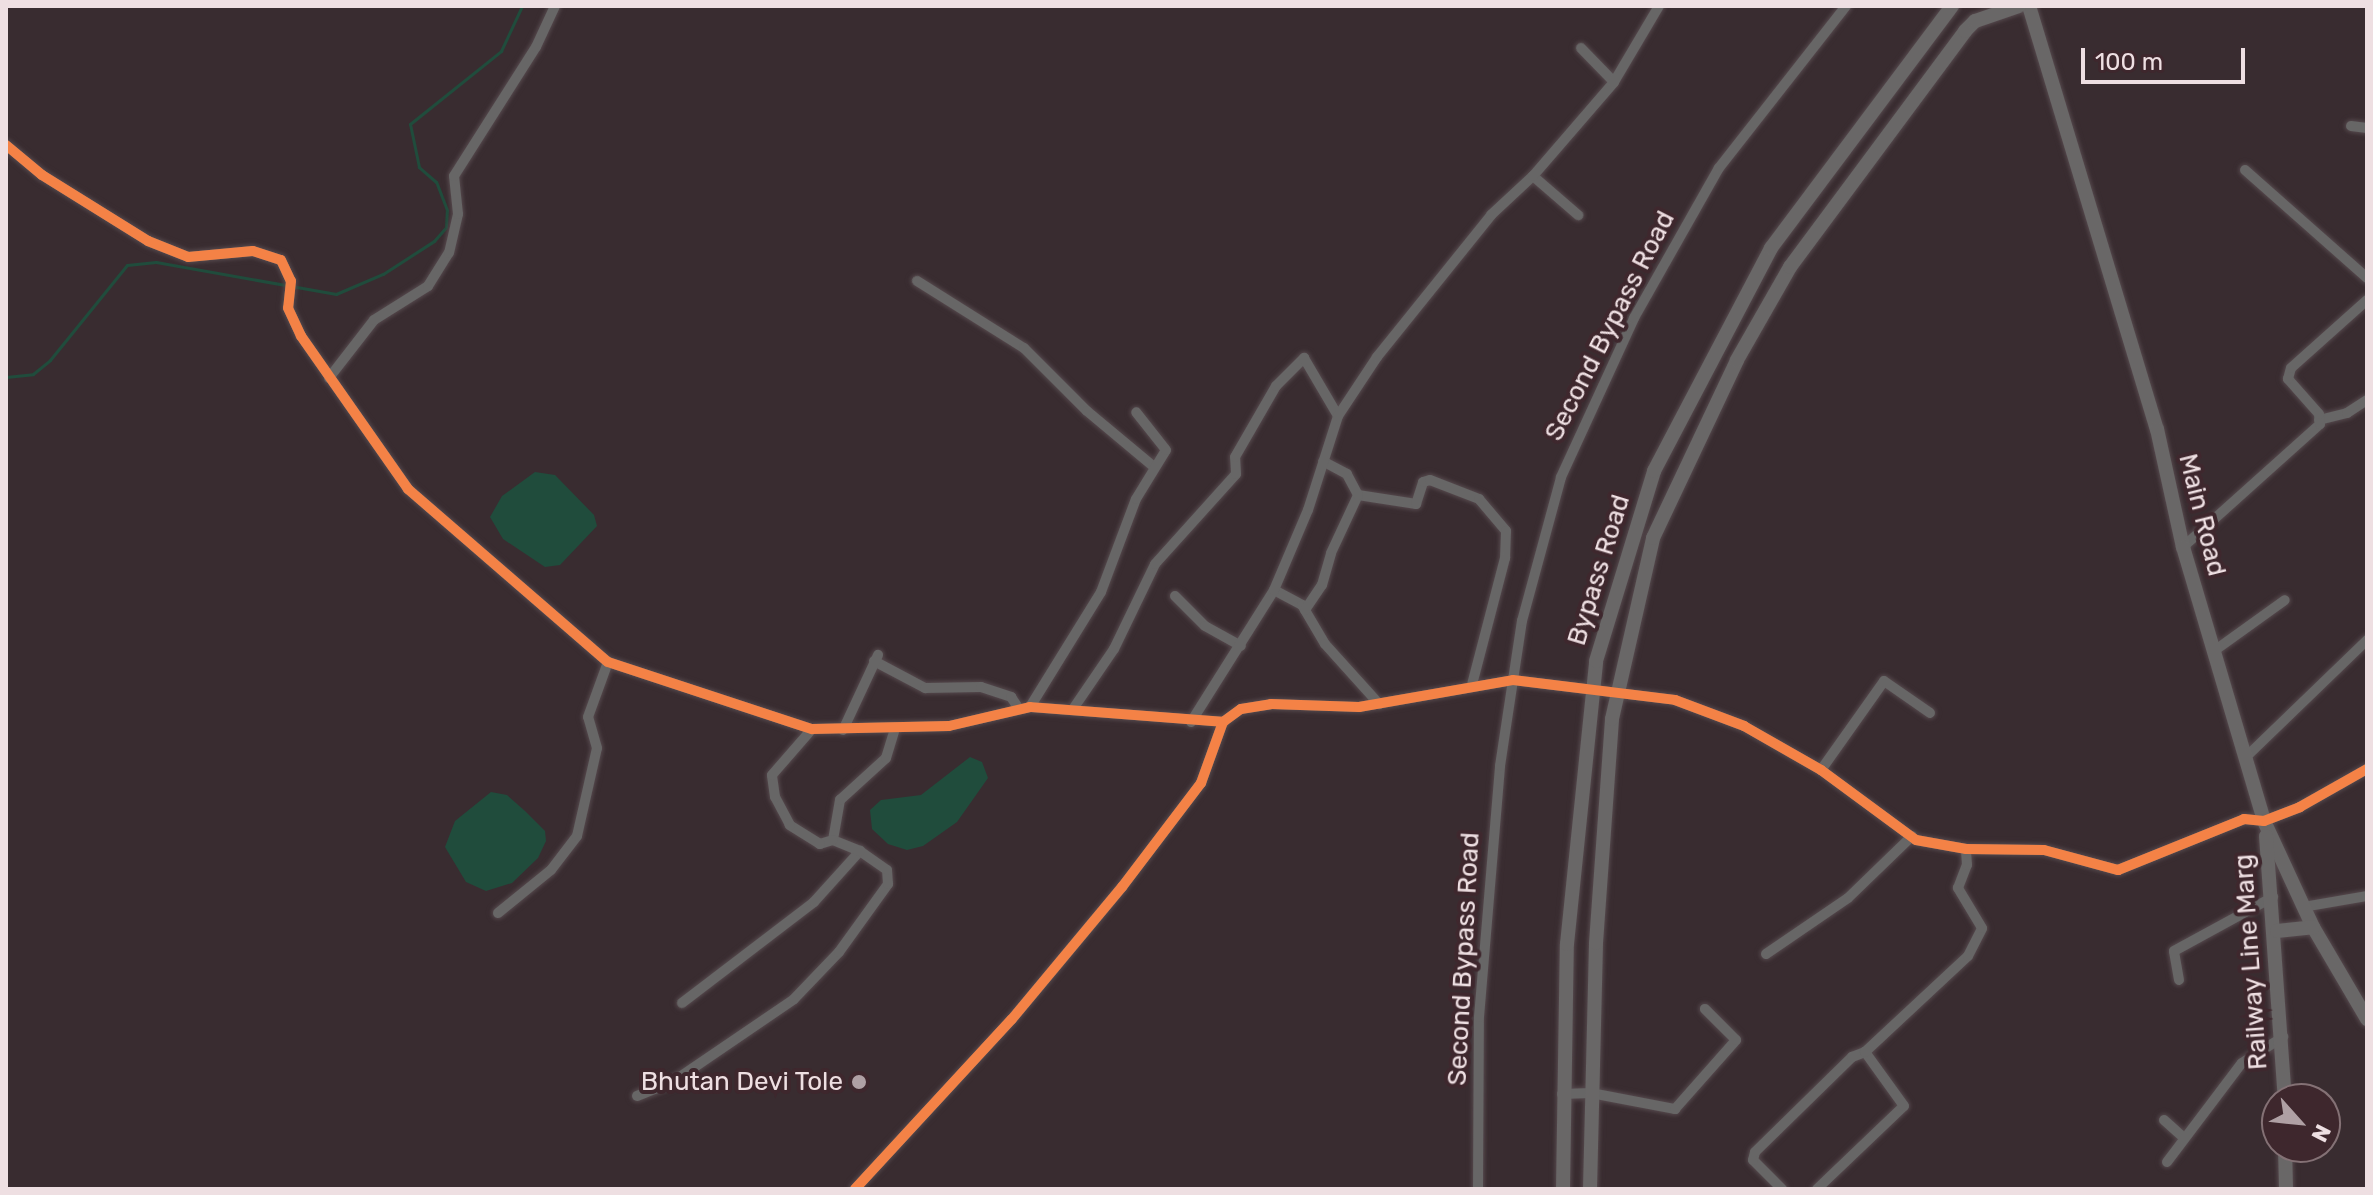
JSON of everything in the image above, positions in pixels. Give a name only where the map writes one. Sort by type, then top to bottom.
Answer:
[{"type":"main road","name":"Bypass Road","points":[[1563,1189],[1562,1094],[1567,944],[1592,689],[1596,661],[1654,471],[1714,349],[1771,248],[1952,6]]},
{"type":"main road","name":"Bypass Road","points":[[1590,1189],[1591,1093],[1615,694],[1653,538],[1737,360],[1790,267],[1975,21],[2019,6]]},
{"type":"main road","name":"Main Road","points":[[2029,6],[2153,418],[2183,547],[2264,821],[2313,927],[2367,1019]]},
{"type":"main road","points":[[1925,45],[1946,58]]},
{"type":"main road","points":[[1714,349],[1737,360]]},
{"type":"main road","name":"Railway Line Marg","points":[[2264,821],[2277,931],[2284,1083]]},
{"type":"main road","points":[[2277,931],[2313,927]]},
{"type":"main road","points":[[2285,1163],[2286,1189]]},
{"type":"street","points":[[329,378],[374,320],[428,286],[449,253],[458,214],[454,176],[536,47],[555,6]]},
{"type":"street","points":[[1191,722],[1274,590],[1338,416],[1377,357],[1481,227],[1533,176],[1614,82],[1659,6]]},
{"type":"street","name":"Second Bypass Road","points":[[1478,1189],[1484,930],[1513,680],[1522,621],[1561,477],[1601,382],[1719,168],[1846,6]]},
{"type":"street","points":[[1581,48],[1614,82]]},
{"type":"street","points":[[2351,126],[2367,128]]},
{"type":"street","points":[[6,145],[42,175],[148,241],[188,257],[271,252],[281,260],[291,281],[288,308],[329,378],[408,489],[608,662],[812,729],[949,726],[1024,708],[1073,709],[1191,722],[1223,722]]},
{"type":"street","points":[[2245,170],[2367,278]]},
{"type":"street","points":[[1533,176],[1578,215]]},
{"type":"street","points":[[917,281],[1024,348],[1087,411],[1153,466]]},
{"type":"street","points":[[2319,420],[2288,379],[2291,368],[2367,300]]},
{"type":"street","points":[[1073,709],[1114,649],[1155,564],[1236,474],[1235,457],[1276,386],[1304,358],[1338,416]]},
{"type":"street","points":[[2183,547],[2288,456],[2319,420],[2365,405]]},
{"type":"street","points":[[1024,708],[1101,592],[1153,466],[1166,450],[1164,443],[1136,412]]},
{"type":"street","points":[[1323,461],[1347,474],[1358,495]]},
{"type":"street","points":[[1358,495],[1416,504],[1423,482],[1430,480],[1479,499],[1506,531],[1505,558],[1472,685]]},
{"type":"street","points":[[1305,610],[1322,585],[1331,553],[1358,495]]},
{"type":"street","points":[[1274,590],[1305,610],[1325,644],[1379,704]]},
{"type":"street","points":[[1175,596],[1205,626],[1241,646]]},
{"type":"street","points":[[2214,651],[2285,600]]},
{"type":"street","points":[[2247,756],[2367,640]]},
{"type":"street","points":[[843,730],[876,658],[925,688],[981,687],[1011,697],[1024,708]]},
{"type":"street","points":[[498,913],[551,870],[577,836],[597,748],[588,717],[608,662]]},
{"type":"street","points":[[855,1189],[1012,1019],[1122,887],[1201,783],[1223,722],[1241,709],[1271,704],[1379,704],[1513,680],[1675,700],[1744,726],[1821,770],[1912,836],[1966,849],[2021,847],[2118,870],[2244,819],[2264,821],[2347,784],[2367,769]]},
{"type":"street","points":[[1821,770],[1884,681],[1930,713]]},
{"type":"street","points":[[833,840],[840,800],[886,758],[895,728]]},
{"type":"street","points":[[637,1096],[674,1081],[794,999],[839,952],[888,884],[887,870],[860,851],[833,840],[820,844],[790,825],[775,797],[772,775],[812,729]]},
{"type":"street","points":[[1766,954],[1848,898],[1912,836]]},
{"type":"street","points":[[1782,1189],[1753,1160],[1755,1152],[1852,1057],[1865,1052],[1968,956],[1982,928],[1958,888],[1967,865],[1966,849]]},
{"type":"street","points":[[682,1003],[814,902],[860,851]]},
{"type":"street","points":[[2303,907],[2367,896]]},
{"type":"street","points":[[2179,980],[2174,951],[2273,897]]},
{"type":"street","points":[[1562,1094],[1591,1093],[1675,1109],[1736,1040],[1705,1009]]},
{"type":"street","points":[[2167,1162],[2242,1063],[2283,1037]]},
{"type":"street","points":[[1817,1189],[1904,1106],[1865,1052]]},
{"type":"street","points":[[2164,1120],[2184,1138]]},
{"type":"shaded area","points":[[535,472],[555,475],[594,515],[597,526],[560,565],[545,567],[503,539],[490,517],[502,496]]},
{"type":"shaded area","points":[[970,757],[982,762],[988,778],[957,822],[923,846],[907,850],[888,844],[872,829],[870,810],[881,800],[921,795]]},
{"type":"shaded area","points":[[491,792],[507,795],[525,811],[545,831],[546,841],[538,858],[512,883],[486,891],[466,882],[445,847],[455,821]]},
{"type":"waterway","points":[[6,377],[33,374],[50,360],[127,265],[156,262],[336,294],[383,274],[434,241],[446,227],[447,210],[436,182],[419,167],[410,124],[501,51],[522,6]]},
{"type":"cycle path","points":[[6,145],[42,175],[148,241],[188,257],[253,251],[281,260],[291,281],[288,308],[301,336],[408,489],[608,662],[812,729],[949,726],[1030,707],[1223,722]]},
{"type":"cycle path","points":[[855,1189],[1012,1019],[1122,887],[1201,783],[1223,722],[1241,709],[1271,704],[1359,707],[1513,680],[1675,700],[1744,726],[1821,770],[1916,840],[1966,849],[2044,850],[2118,870],[2244,819],[2264,821],[2300,807],[2367,769]]},
{"type":"place","name":"Bhutan Devi Tole","points":[[859,1082]]}]
